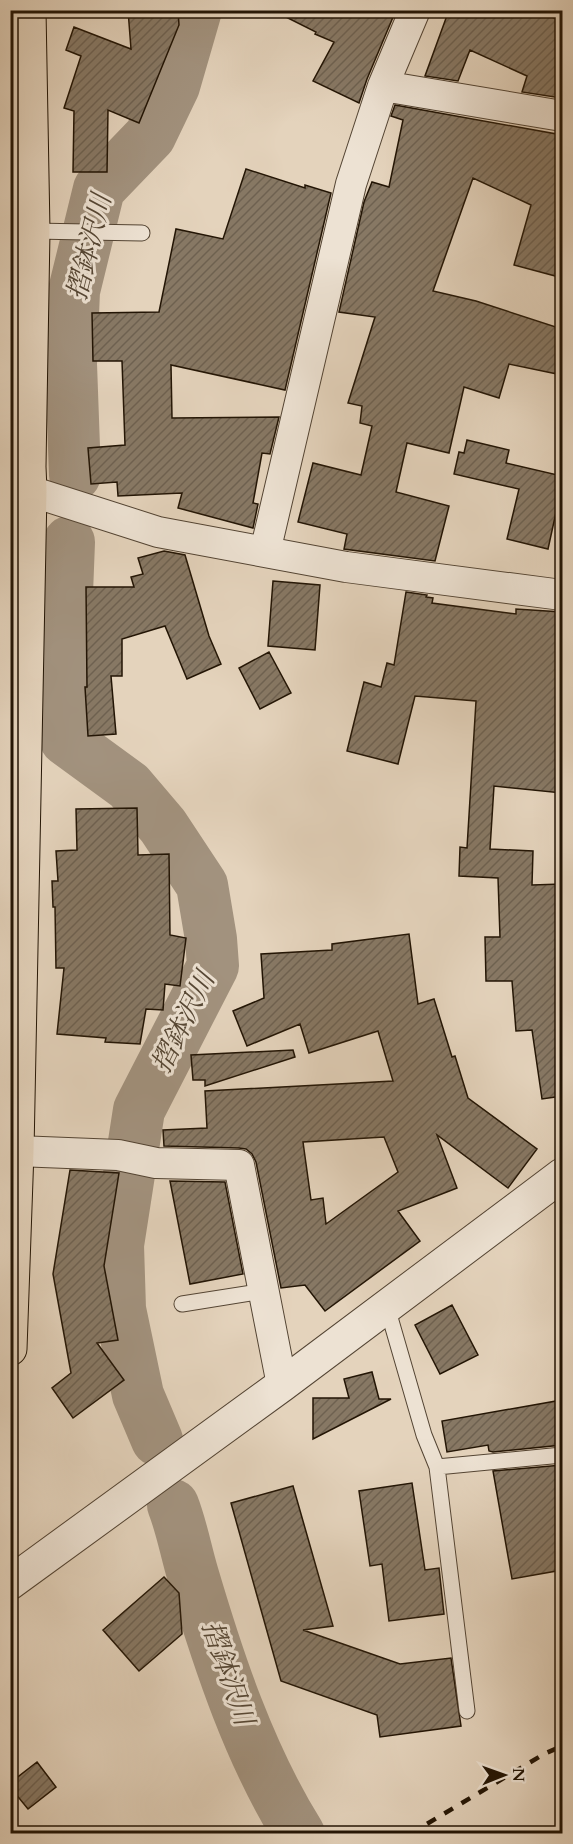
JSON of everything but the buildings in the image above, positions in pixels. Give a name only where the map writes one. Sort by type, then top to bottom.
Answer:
[{"type":"main road","points":[[10,1349],[17,1151],[16,898],[20,477],[34,231],[29,10]]},
{"type":"street","points":[[265,552],[351,184],[383,86],[415,10]]},
{"type":"street","points":[[383,86],[562,116]]},
{"type":"street","points":[[20,477],[158,532],[357,568],[562,595]]},
{"type":"street","points":[[17,1151],[118,1155],[156,1162],[239,1165],[282,1385]]},
{"type":"street","points":[[10,1583],[282,1385],[562,1175]]},
{"type":"lane","points":[[34,231],[142,233]]},
{"type":"lane","points":[[182,1304],[264,1291]]},
{"type":"lane","points":[[387,1306],[424,1435],[437,1467],[467,1711]]},
{"type":"lane","points":[[437,1467],[562,1455]]},
{"type":"waterway","name":"摺鉢沢川","points":[[75,475],[71,364],[74,291],[99,189],[150,136],[174,86],[196,10]]},
{"type":"waterway","points":[[10,267],[14,269]]},
{"type":"waterway","name":"摺鉢沢川","points":[[69,542],[66,619],[66,740],[129,786],[163,826],[202,885],[211,939],[213,966],[139,1110],[118,1245],[120,1309],[138,1395],[157,1440]]},
{"type":"waterway","name":"摺鉢沢川","points":[[173,1505],[203,1608],[237,1708],[265,1773],[299,1834]]},
{"type":"railway","points":[[410,1834],[544,1754],[562,1746]]}]
